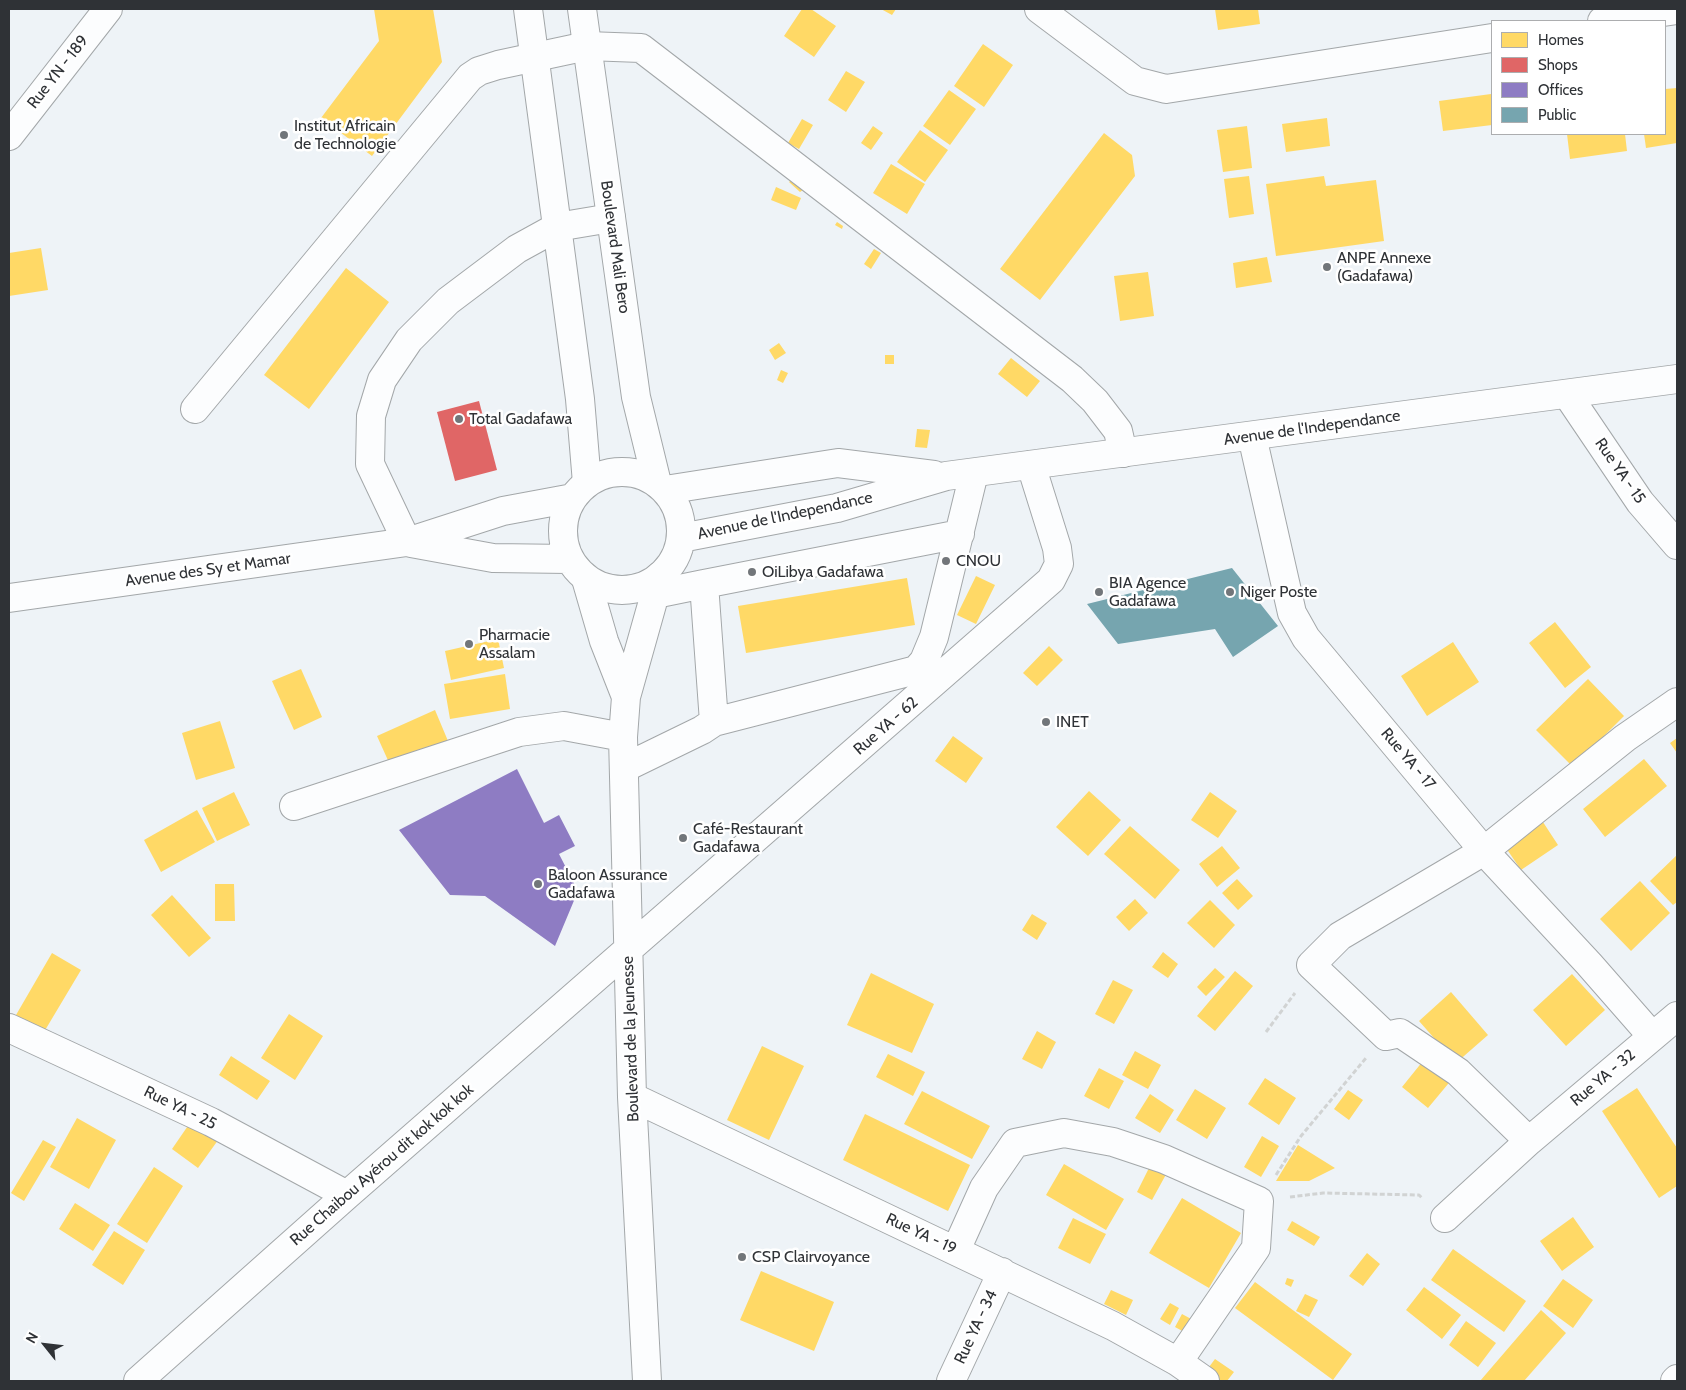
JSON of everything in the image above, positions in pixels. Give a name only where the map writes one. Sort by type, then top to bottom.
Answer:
[{"type":"main road","name":"Rue YN - 189","points":[[9,136],[108,9]]},
{"type":"main road","points":[[528,9],[580,399],[580,491]]},
{"type":"main road","name":"Boulevard Mali Bero","points":[[582,9],[636,397],[661,487]]},
{"type":"main road","points":[[1039,9],[1135,82],[1166,89],[1491,38]]},
{"type":"main road","points":[[1609,20],[1677,10]]},
{"type":"main road","points":[[195,409],[470,77],[489,68],[587,46],[641,48],[1072,379],[1095,401],[1118,431],[1123,453]]},
{"type":"main road","points":[[407,542],[370,464],[371,416],[382,380],[409,340],[448,301],[517,249],[558,227],[611,218]]},
{"type":"main road","name":"Avenue de l'Independance","points":[[681,538],[837,508],[946,476],[1677,379]]},
{"type":"main road","name":"Rue YA - 15","points":[[1567,394],[1640,502],[1677,545]]},
{"type":"main road","name":"Rue YA - 17","points":[[1252,436],[1292,613],[1306,638],[1484,851],[1589,964],[1669,1027]]},
{"type":"main road","name":"Avenue de l'Independance","points":[[661,487],[838,463],[946,476]]},
{"type":"main road","name":"Rue YA - 62","points":[[628,950],[1052,580],[1059,564],[1057,548],[1031,465]]},
{"type":"main road","points":[[616,472],[638,474],[661,487],[678,512],[681,538],[674,558],[657,585],[626,697],[578,569],[564,543],[562,527],[564,516],[580,491],[596,478],[616,472]]},
{"type":"main road","points":[[624,768],[702,730],[714,722],[916,670],[924,662],[934,637],[974,472]]},
{"type":"main road","name":"Avenue des Sy et Mamar","points":[[9,598],[407,542],[503,511],[580,491]]},
{"type":"main road","points":[[578,569],[604,588],[624,591],[657,585],[704,584],[960,534]]},
{"type":"main road","name":"Avenue des Sy et Mamar","points":[[407,542],[493,558],[578,569]]},
{"type":"main road","points":[[704,584],[714,722]]},
{"type":"main road","name":"Boulevard de la Jeunesse","points":[[626,697],[623,738],[632,1097],[647,1381]]},
{"type":"main road","points":[[1529,1141],[1458,1072],[1400,1034],[1386,1036],[1311,965],[1340,936],[1484,851],[1625,738],[1677,702]]},
{"type":"main road","points":[[294,806],[519,732],[564,726],[623,738]]},
{"type":"main road","name":"Rue Chaibou Ayérou dit kok kok kok","points":[[138,1381],[347,1195],[628,950]]},
{"type":"main road","name":"Rue YA - 32","points":[[1445,1218],[1529,1141],[1669,1027]]},
{"type":"main road","name":"Rue YA - 25","points":[[9,1028],[211,1122],[347,1195]]},
{"type":"main road","name":"Rue YA - 19","points":[[632,1097],[1113,1326],[1178,1362],[1205,1381]]},
{"type":"main road","points":[[956,1250],[984,1188],[1015,1143],[1064,1133],[1113,1142],[1164,1159],[1259,1201],[1256,1248],[1178,1362]]},
{"type":"main road","name":"Rue YA - 34","points":[[950,1381],[1002,1272]]},
{"type":"path","points":[[1266,1032],[1295,993],[1317,971]]},
{"type":"path","points":[[1259,1201],[1301,1136],[1386,1036]]},
{"type":"path","points":[[1259,1201],[1324,1193],[1419,1195],[1445,1218]]},
{"type":"building: Homes","points":[[374,9],[433,9],[442,62],[372,156],[321,118],[379,41]]},
{"type":"building: Homes","points":[[802,9],[811,9],[836,26],[814,57],[784,36]]},
{"type":"building: Homes","points":[[881,9],[896,9],[892,15]]},
{"type":"building: Homes","points":[[1215,9],[1258,9],[1260,24],[1218,30]]},
{"type":"building: Homes","points":[[983,44],[1013,65],[984,107],[954,86]]},
{"type":"building: Homes","points":[[846,71],[865,82],[846,112],[828,100]]},
{"type":"building: Homes","points":[[1677,88],[1677,143],[1646,148],[1644,135],[1666,135],[1666,89]]},
{"type":"building: Homes","points":[[949,90],[976,109],[950,145],[923,126]]},
{"type":"building: Homes","points":[[1491,94],[1491,125],[1443,131],[1439,101]]},
{"type":"building: Homes","points":[[1327,118],[1330,146],[1286,152],[1282,124]]},
{"type":"building: Homes","points":[[802,119],[813,125],[799,149],[788,143]]},
{"type":"building: Homes","points":[[873,126],[883,133],[871,150],[861,143]]},
{"type":"building: Homes","points":[[1247,126],[1252,168],[1223,172],[1217,130]]},
{"type":"building: Homes","points":[[920,130],[948,150],[925,182],[897,162]]},
{"type":"building: Homes","points":[[1104,133],[1132,155],[1135,176],[1040,300],[1000,269]]},
{"type":"building: Homes","points":[[1567,135],[1625,135],[1627,151],[1570,159]]},
{"type":"building: Homes","points":[[891,164],[925,184],[907,214],[873,193]]},
{"type":"building: Homes","points":[[800,174],[813,183],[800,192],[789,182]]},
{"type":"building: Homes","points":[[1249,176],[1254,214],[1229,218],[1224,179]]},
{"type":"building: Homes","points":[[1324,176],[1326,186],[1376,180],[1384,241],[1276,256],[1266,184]]},
{"type":"building: Homes","points":[[776,187],[801,198],[796,210],[771,200]]},
{"type":"building: Homes","points":[[837,222],[843,226],[842,229],[835,225]]},
{"type":"building: Homes","points":[[41,248],[48,290],[9,296],[9,253]]},
{"type":"building: Homes","points":[[874,249],[881,253],[871,269],[864,264]]},
{"type":"building: Homes","points":[[1267,257],[1272,282],[1236,288],[1233,263]]},
{"type":"building: Homes","points":[[346,268],[389,302],[309,409],[264,375]]},
{"type":"building: Homes","points":[[1148,272],[1154,316],[1120,321],[1114,276]]},
{"type":"building: Homes","points":[[779,343],[786,353],[775,360],[769,350]]},
{"type":"building: Homes","points":[[885,355],[894,355],[894,364],[885,364]]},
{"type":"building: Homes","points":[[1011,358],[1040,381],[1027,397],[998,374]]},
{"type":"building: Homes","points":[[781,370],[788,373],[783,383],[777,380]]},
{"type":"building: Homes","points":[[917,429],[930,430],[927,448],[915,447]]},
{"type":"building: Homes","points":[[976,576],[995,585],[976,624],[957,615]]},
{"type":"building: Homes","points":[[907,578],[915,625],[746,653],[738,606]]},
{"type":"building: Homes","points":[[1555,622],[1591,667],[1565,688],[1529,643]]},
{"type":"building: Homes","points":[[498,639],[504,668],[451,680],[445,651]]},
{"type":"building: Homes","points":[[1453,642],[1479,682],[1427,716],[1401,676]]},
{"type":"building: Homes","points":[[1049,646],[1063,660],[1037,686],[1023,673]]},
{"type":"building: Homes","points":[[301,669],[322,717],[294,730],[272,681]]},
{"type":"building: Homes","points":[[505,674],[510,709],[450,719],[444,684]]},
{"type":"building: Homes","points":[[1588,679],[1624,716],[1573,767],[1536,730]]},
{"type":"building: Homes","points":[[435,710],[448,741],[391,767],[377,736]]},
{"type":"building: Homes","points":[[220,721],[235,768],[196,780],[182,733]]},
{"type":"building: Homes","points":[[953,736],[983,758],[966,783],[935,761]]},
{"type":"building: Homes","points":[[1677,738],[1677,753],[1670,743]]},
{"type":"building: Homes","points":[[1644,759],[1667,786],[1605,837],[1583,809]]},
{"type":"building: Homes","points":[[1089,791],[1121,820],[1088,856],[1056,827]]},
{"type":"building: Homes","points":[[234,792],[250,825],[217,841],[202,808]]},
{"type":"building: Homes","points":[[1210,792],[1237,811],[1218,838],[1191,820]]},
{"type":"building: Homes","points":[[197,810],[215,842],[161,872],[144,840]]},
{"type":"building: Homes","points":[[1541,819],[1558,845],[1521,870],[1504,845]]},
{"type":"building: Homes","points":[[1130,826],[1180,870],[1155,899],[1104,854]]},
{"type":"building: Homes","points":[[1222,846],[1240,868],[1217,887],[1199,864]]},
{"type":"building: Homes","points":[[1677,855],[1677,902],[1673,905],[1650,881]]},
{"type":"building: Homes","points":[[1237,879],[1253,896],[1238,910],[1222,893]]},
{"type":"building: Homes","points":[[1640,881],[1670,913],[1631,951],[1600,919]]},
{"type":"building: Homes","points":[[215,884],[234,884],[235,921],[215,921]]},
{"type":"building: Homes","points":[[172,895],[211,938],[189,957],[151,915]]},
{"type":"building: Homes","points":[[1135,899],[1148,913],[1129,931],[1116,917]]},
{"type":"building: Homes","points":[[1210,900],[1235,925],[1214,948],[1187,923]]},
{"type":"building: Homes","points":[[1032,914],[1047,923],[1037,940],[1022,930]]},
{"type":"building: Homes","points":[[1163,952],[1178,964],[1168,978],[1152,967]]},
{"type":"building: Homes","points":[[52,953],[81,970],[44,1032],[16,1015]]},
{"type":"building: Homes","points":[[1215,968],[1225,977],[1206,996],[1197,987]]},
{"type":"building: Homes","points":[[1235,971],[1253,986],[1215,1031],[1197,1016]]},
{"type":"building: Homes","points":[[871,973],[934,1004],[912,1053],[847,1025]]},
{"type":"building: Homes","points":[[1572,974],[1605,1010],[1566,1046],[1533,1010]]},
{"type":"building: Homes","points":[[1113,980],[1133,990],[1114,1024],[1095,1014]]},
{"type":"building: Homes","points":[[1451,992],[1488,1035],[1456,1063],[1419,1021]]},
{"type":"building: Homes","points":[[289,1014],[323,1036],[295,1080],[261,1058]]},
{"type":"building: Homes","points":[[1037,1031],[1056,1042],[1042,1069],[1022,1059]]},
{"type":"building: Homes","points":[[762,1046],[804,1066],[769,1140],[727,1120]]},
{"type":"building: Homes","points":[[1135,1051],[1161,1065],[1148,1089],[1122,1075]]},
{"type":"building: Homes","points":[[888,1054],[925,1072],[913,1096],[876,1077]]},
{"type":"building: Homes","points":[[231,1056],[270,1081],[257,1100],[219,1075]]},
{"type":"building: Homes","points":[[1427,1056],[1453,1078],[1428,1108],[1402,1087]]},
{"type":"building: Homes","points":[[1099,1068],[1124,1081],[1109,1109],[1084,1096]]},
{"type":"building: Homes","points":[[1265,1078],[1296,1098],[1279,1125],[1248,1104]]},
{"type":"building: Homes","points":[[1637,1088],[1677,1148],[1677,1186],[1659,1198],[1602,1111]]},
{"type":"building: Homes","points":[[1195,1089],[1226,1108],[1207,1139],[1176,1120]]},
{"type":"building: Homes","points":[[1348,1090],[1363,1100],[1349,1120],[1334,1109]]},
{"type":"building: Homes","points":[[922,1091],[990,1126],[972,1159],[904,1124]]},
{"type":"building: Homes","points":[[1150,1094],[1174,1110],[1160,1133],[1135,1118]]},
{"type":"building: Homes","points":[[865,1114],[970,1165],[948,1211],[843,1160]]},
{"type":"building: Homes","points":[[194,1117],[221,1136],[198,1168],[172,1149]]},
{"type":"building: Homes","points":[[77,1118],[116,1140],[89,1189],[50,1167]]},
{"type":"building: Homes","points":[[1262,1136],[1279,1146],[1261,1177],[1244,1167]]},
{"type":"building: Homes","points":[[43,1140],[56,1147],[24,1201],[11,1193]]},
{"type":"building: Homes","points":[[1298,1145],[1335,1168],[1309,1181],[1276,1181]]},
{"type":"building: Homes","points":[[1153,1160],[1169,1169],[1152,1200],[1137,1192]]},
{"type":"building: Homes","points":[[1064,1164],[1124,1199],[1106,1230],[1046,1195]]},
{"type":"building: Homes","points":[[154,1167],[183,1186],[147,1243],[117,1224]]},
{"type":"building: Homes","points":[[1182,1198],[1241,1233],[1209,1288],[1149,1253]]},
{"type":"building: Homes","points":[[75,1203],[110,1225],[93,1251],[59,1229]]},
{"type":"building: Homes","points":[[1573,1217],[1594,1247],[1562,1271],[1540,1241]]},
{"type":"building: Homes","points":[[1073,1218],[1106,1234],[1090,1264],[1058,1248]]},
{"type":"building: Homes","points":[[1292,1221],[1320,1237],[1314,1246],[1287,1230]]},
{"type":"building: Homes","points":[[114,1231],[145,1250],[123,1285],[92,1265]]},
{"type":"building: Homes","points":[[1453,1249],[1526,1301],[1504,1332],[1431,1280]]},
{"type":"building: Homes","points":[[1367,1253],[1380,1264],[1363,1286],[1349,1276]]},
{"type":"building: Homes","points":[[761,1271],[834,1302],[814,1351],[740,1320]]},
{"type":"building: Homes","points":[[1287,1278],[1294,1280],[1291,1287],[1285,1284]]},
{"type":"building: Homes","points":[[1563,1279],[1593,1300],[1573,1328],[1543,1306]]},
{"type":"building: Homes","points":[[1255,1282],[1352,1354],[1333,1380],[1235,1308]]},
{"type":"building: Homes","points":[[1424,1287],[1461,1315],[1442,1339],[1406,1310]]},
{"type":"building: Homes","points":[[1111,1290],[1133,1300],[1126,1315],[1104,1304]]},
{"type":"building: Homes","points":[[1305,1294],[1318,1300],[1309,1317],[1296,1311]]},
{"type":"building: Homes","points":[[1170,1303],[1179,1308],[1170,1325],[1160,1319]]},
{"type":"building: Homes","points":[[1541,1310],[1566,1333],[1524,1381],[1480,1381]]},
{"type":"building: Homes","points":[[1182,1314],[1193,1320],[1186,1333],[1175,1327]]},
{"type":"building: Homes","points":[[1466,1321],[1496,1343],[1478,1367],[1449,1345]]},
{"type":"building: Homes","points":[[1215,1359],[1234,1372],[1227,1381],[1220,1381],[1206,1371]]},
{"type":"building: Shops","points":[[479,401],[497,470],[455,481],[437,412]]},
{"type":"building: Offices","points":[[517,769],[544,823],[559,815],[575,846],[559,854],[578,891],[555,946],[485,896],[450,895],[399,830]]},
{"type":"building: Public","points":[[1232,568],[1278,626],[1233,657],[1215,629],[1118,644],[1087,604]]},
{"type":"place","name":"Institut Africain de Technologie","points":[[284,135]]},
{"type":"place","name":"ANPE Annexe (Gadafawa)","points":[[1327,267]]},
{"type":"place","name":"Total Gadafawa","points":[[459,419]]},
{"type":"place","name":"CNOU","points":[[946,561]]},
{"type":"place","name":"OiLibya Gadafawa","points":[[752,572]]},
{"type":"place","name":"BIA Agence Gadafawa","points":[[1099,592]]},
{"type":"place","name":"Niger Poste","points":[[1230,592]]},
{"type":"place","name":"Pharmacie Assalam","points":[[469,644]]},
{"type":"place","name":"INET","points":[[1046,722]]},
{"type":"place","name":"Café-Restaurant Gadafawa","points":[[683,838]]},
{"type":"place","name":"Baloon Assurance Gadafawa","points":[[538,884]]},
{"type":"place","name":"CSP Clairvoyance","points":[[742,1257]]}]
